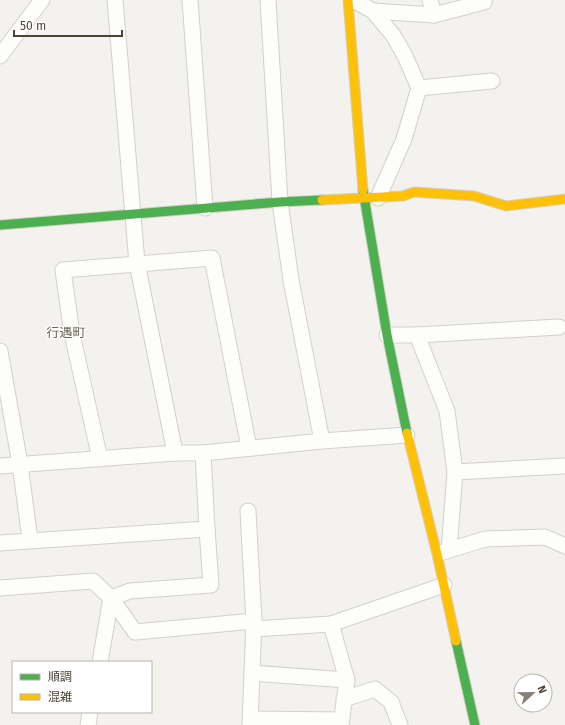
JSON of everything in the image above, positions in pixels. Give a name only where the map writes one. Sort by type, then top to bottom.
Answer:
[{"type":"street","points":[[0,56],[42,0]]},
{"type":"street","points":[[115,0],[137,263],[175,453]]},
{"type":"street","points":[[190,0],[205,208]]},
{"type":"street","points":[[268,0],[280,202],[291,280],[322,441]]},
{"type":"street","points":[[348,0],[387,336],[407,435],[443,552]]},
{"type":"street","points":[[353,0],[372,12],[393,35],[405,56],[419,88],[404,139],[371,198]]},
{"type":"street","points":[[430,0],[434,15]]},
{"type":"street","points":[[372,12],[434,15],[484,2],[484,0]]},
{"type":"street","points":[[419,88],[492,81]]},
{"type":"street","points":[[0,225],[280,202],[402,196],[414,192],[474,196],[506,206],[565,199]]},
{"type":"street","points":[[100,459],[72,334],[62,270],[212,258],[249,448]]},
{"type":"street","points":[[387,336],[418,336],[559,327]]},
{"type":"street","points":[[418,336],[447,411],[455,472],[443,552],[444,585],[475,725]]},
{"type":"street","points":[[0,351],[20,464],[30,540]]},
{"type":"street","points":[[0,466],[175,453],[203,453],[322,441],[407,435]]},
{"type":"street","points":[[112,598],[130,591],[211,585],[203,453]]},
{"type":"street","points":[[455,472],[565,466]]},
{"type":"street","points":[[248,511],[254,625],[250,722],[341,722],[347,680],[331,624]]},
{"type":"street","points":[[0,543],[207,528]]},
{"type":"street","points":[[443,552],[485,539],[545,537],[565,546]]},
{"type":"street","points":[[0,588],[94,581],[112,598],[135,632],[254,625],[331,624],[444,585]]},
{"type":"street","points":[[100,661],[112,598]]},
{"type":"street","points":[[252,673],[347,680]]},
{"type":"street","points":[[344,699],[375,689],[391,702],[400,725]]},
{"type":"street","points":[[88,725],[90,713]]},
{"type":"traffic: fast","points":[[363,190],[387,335],[407,433]]},
{"type":"traffic: fast","points":[[0,225],[280,202],[322,200]]},
{"type":"traffic: fast","points":[[456,641],[475,725]]},
{"type":"traffic: slow","points":[[348,0],[363,190]]},
{"type":"traffic: slow","points":[[322,200],[403,196],[414,192],[474,196],[506,206],[565,199]]},
{"type":"traffic: slow","points":[[407,433],[437,554],[456,641]]},
{"type":"district","name":"行遇町","points":[[66,332]]}]
